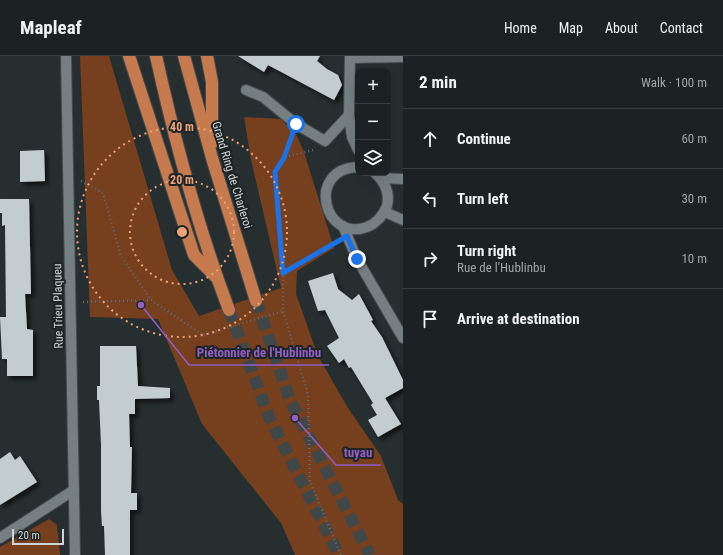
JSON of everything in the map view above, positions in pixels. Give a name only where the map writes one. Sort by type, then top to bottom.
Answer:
[{"type":"highway","points":[[129,56],[194,255],[217,278]]},
{"type":"highway","points":[[156,56],[184,174],[217,278],[229,310]]},
{"type":"highway","name":"Grand Ring de Charleroi","points":[[184,56],[212,158],[256,301]]},
{"type":"highway","points":[[207,56],[212,82],[212,158]]},
{"type":"street","name":"Rue Trieu Plaqueu","points":[[66,56],[75,555]]},
{"type":"street","points":[[355,144],[352,137],[349,115],[351,57],[403,57]]},
{"type":"street","points":[[246,90],[263,97],[296,124],[325,141],[349,115]]},
{"type":"street","points":[[355,167],[350,167],[340,171],[332,178],[328,185],[325,197],[326,204],[333,219],[343,226],[352,229],[371,226],[379,220],[385,212],[389,199],[386,188],[378,176]]},
{"type":"street","points":[[378,176],[403,179]]},
{"type":"street","points":[[385,212],[403,220]]},
{"type":"street","points":[[343,226],[357,259],[403,338]]},
{"type":"street","points":[[0,538],[74,490]]},
{"type":"path","points":[[296,124],[284,158],[275,172],[283,273],[282,311],[308,395],[310,482],[341,555]]},
{"type":"path","points":[[68,174],[103,193],[121,256],[151,300],[203,335],[282,311]]},
{"type":"path","points":[[283,273],[347,236]]},
{"type":"path","points":[[71,303],[151,300]]},
{"type":"shaded area","points":[[80,56],[109,56],[172,270],[199,316],[281,288],[251,160],[244,117],[281,119],[297,136],[304,152],[334,248],[297,271],[296,294],[318,356],[348,408],[381,456],[398,500],[403,504],[403,555],[295,555],[281,523],[202,424],[158,319],[90,317]]},
{"type":"shaded area","points":[[49,519],[57,525],[60,555],[0,555],[0,547]]},
{"type":"building","points":[[238,56],[320,56],[317,61],[338,75],[342,85],[334,100],[268,65],[264,72]]},
{"type":"building","points":[[44,150],[45,181],[20,182],[20,151]]},
{"type":"building","points":[[0,199],[29,199],[31,294],[25,294],[27,329],[33,330],[33,376],[7,376],[7,359],[2,359],[0,317],[6,317],[5,225],[2,226]]},
{"type":"building","points":[[333,273],[338,289],[352,300],[359,294],[373,320],[371,321],[382,337],[403,380],[403,388],[385,398],[401,424],[378,437],[368,420],[377,415],[371,405],[373,403],[351,367],[349,368],[344,359],[339,363],[327,346],[339,338],[325,310],[318,311],[308,281]]},
{"type":"building","points":[[100,346],[136,346],[138,386],[170,388],[170,398],[135,399],[135,414],[129,414],[130,447],[132,447],[131,493],[137,493],[137,510],[130,510],[130,555],[105,555],[104,526],[102,526],[101,511],[99,400],[97,400],[97,386],[100,386]]},
{"type":"building","points":[[10,452],[15,460],[20,456],[37,482],[0,505],[0,459]]},
{"type":"tunnel","points":[[256,301],[290,400],[370,555]]},
{"type":"tunnel","points":[[229,310],[269,417],[339,555]]},
{"type":"place","name":"Piétonnier de l'Hublinbu","points":[[141,305]]},
{"type":"place","name":"tuyau","points":[[295,418]]},
{"type":"route","points":[[296,124],[284,158],[275,172],[283,273],[347,236],[357,259]]}]
